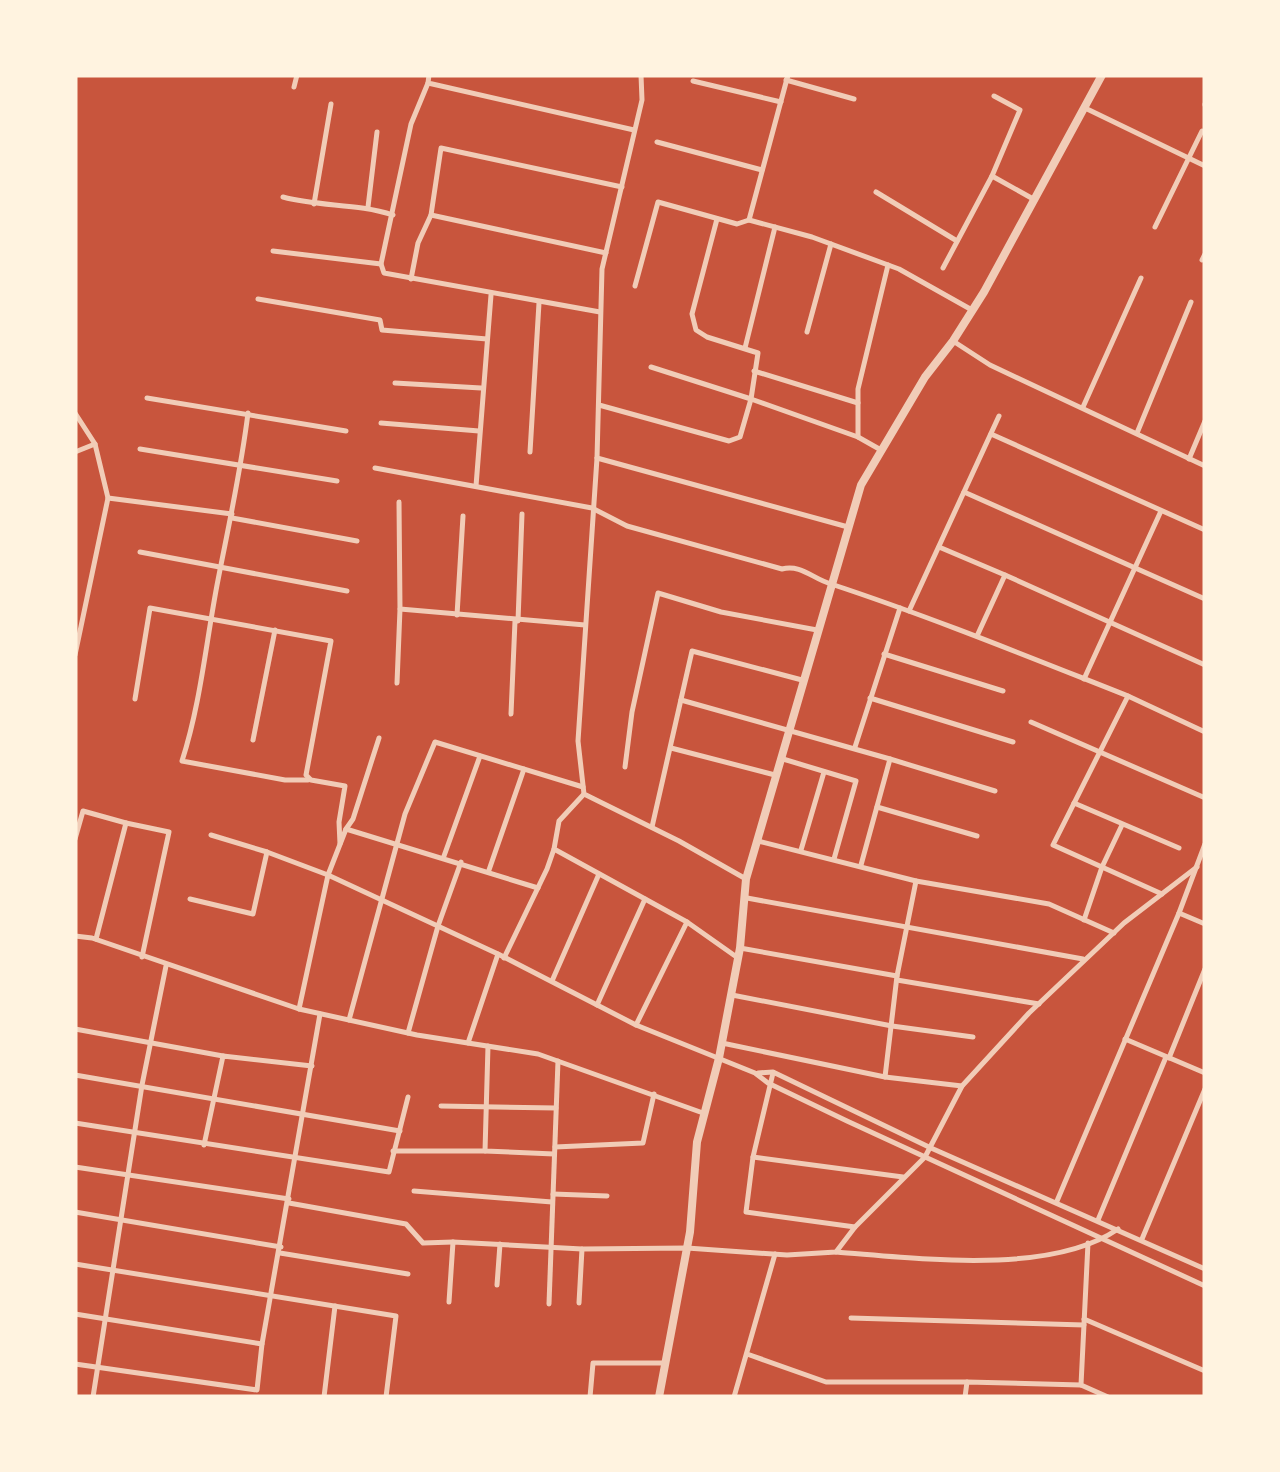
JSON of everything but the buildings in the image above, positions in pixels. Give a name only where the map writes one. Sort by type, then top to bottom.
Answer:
[{"type":"street","points":[[294,87],[297,75]]},
{"type":"street","points":[[468,1043],[501,956],[538,888],[554,849],[559,822],[583,790],[578,740],[597,458],[600,312],[606,253],[642,100],[641,75]]},
{"type":"street","points":[[659,1397],[687,1248],[703,1112],[719,1058],[739,953],[746,878],[861,485],[972,310],[1102,75]]},
{"type":"street","points":[[749,220],[787,78],[854,100]]},
{"type":"street","points":[[600,312],[384,274],[381,264],[411,124],[428,79],[634,130]]},
{"type":"street","points":[[693,82],[780,102]]},
{"type":"street","points":[[942,268],[992,176],[1020,110],[994,96]]},
{"type":"street","points":[[314,204],[331,104]]},
{"type":"street","points":[[1085,108],[1205,166]]},
{"type":"street","points":[[1154,227],[1202,130]]},
{"type":"street","points":[[368,207],[377,132]]},
{"type":"street","points":[[657,142],[762,170]]},
{"type":"street","points":[[412,279],[418,243],[430,215],[441,148],[622,187]]},
{"type":"street","points":[[992,176],[1035,200]]},
{"type":"street","points":[[876,192],[957,241]]},
{"type":"street","points":[[283,198],[368,207],[393,215]]},
{"type":"street","points":[[636,286],[658,202],[737,224],[749,220],[831,244],[888,265],[972,310]]},
{"type":"street","points":[[430,215],[606,253]]},
{"type":"street","points":[[598,405],[734,441],[743,431],[758,353],[707,337],[693,324],[692,314],[717,218]]},
{"type":"street","points":[[745,348],[775,227]]},
{"type":"street","points":[[807,332],[831,244]]},
{"type":"street","points":[[273,251],[381,264]]},
{"type":"street","points":[[858,437],[858,388],[888,265]]},
{"type":"street","points":[[1083,408],[1142,278]]},
{"type":"street","points":[[476,486],[490,294]]},
{"type":"street","points":[[258,299],[380,320],[382,330],[487,339]]},
{"type":"street","points":[[1136,434],[1191,302]]},
{"type":"street","points":[[530,452],[539,303]]},
{"type":"street","points":[[953,341],[990,366],[1205,466]]},
{"type":"street","points":[[650,368],[751,399],[858,437],[881,450]]},
{"type":"street","points":[[754,371],[858,403]]},
{"type":"street","points":[[395,383],[481,388]]},
{"type":"street","points":[[147,398],[346,432]]},
{"type":"street","points":[[75,413],[96,444],[108,498],[75,655]]},
{"type":"street","points":[[248,414],[203,682],[182,761],[285,780],[345,786],[340,844]]},
{"type":"street","points":[[908,611],[999,416]]},
{"type":"street","points":[[1189,459],[1205,420]]},
{"type":"street","points":[[381,423],[479,431]]},
{"type":"street","points":[[991,434],[1205,530]]},
{"type":"street","points":[[75,452],[96,444]]},
{"type":"street","points":[[140,449],[337,480]]},
{"type":"street","points":[[597,458],[848,527]]},
{"type":"street","points":[[375,468],[592,508],[644,530],[782,569],[793,566],[830,584],[1084,678],[1205,732]]},
{"type":"street","points":[[964,492],[1205,599]]},
{"type":"street","points":[[108,498],[357,540]]},
{"type":"street","points":[[396,683],[399,502]]},
{"type":"street","points":[[1084,678],[1161,511]]},
{"type":"street","points":[[512,714],[522,514]]},
{"type":"street","points":[[457,615],[463,516]]},
{"type":"street","points":[[938,547],[1205,664]]},
{"type":"street","points":[[140,552],[347,591]]},
{"type":"street","points":[[976,637],[1005,575]]},
{"type":"street","points":[[624,767],[658,594],[721,612],[817,630]]},
{"type":"street","points":[[135,699],[150,608],[331,641],[306,775],[311,780]]},
{"type":"street","points":[[854,748],[900,608]]},
{"type":"street","points":[[400,609],[585,625]]},
{"type":"street","points":[[253,740],[276,630]]},
{"type":"street","points":[[652,827],[692,651],[802,680]]},
{"type":"street","points":[[884,654],[1003,690]]},
{"type":"street","points":[[1128,696],[1053,845],[1162,894]]},
{"type":"street","points":[[870,698],[1013,742]]},
{"type":"street","points":[[681,700],[995,790]]},
{"type":"street","points":[[1031,722],[1203,797]]},
{"type":"street","points":[[299,1009],[328,875],[353,818],[379,738]]},
{"type":"street","points":[[349,1020],[397,842],[435,742],[583,790],[746,878]]},
{"type":"street","points":[[670,748],[775,775]]},
{"type":"street","points":[[444,856],[480,756]]},
{"type":"street","points":[[780,758],[856,781],[834,859]]},
{"type":"street","points":[[862,865],[890,758]]},
{"type":"street","points":[[489,870],[524,769]]},
{"type":"street","points":[[801,851],[824,772]]},
{"type":"street","points":[[1074,802],[1179,848]]},
{"type":"street","points":[[877,807],[976,836]]},
{"type":"street","points":[[75,839],[79,810],[169,832],[142,956]]},
{"type":"street","points":[[96,940],[126,823]]},
{"type":"street","points":[[1084,920],[1122,825]]},
{"type":"street","points":[[346,829],[538,888]]},
{"type":"street","points":[[210,835],[328,875],[636,1025],[755,1073],[768,1084],[1205,1286]]},
{"type":"street","points":[[756,840],[916,881],[1049,904],[1114,933]]},
{"type":"street","points":[[1056,1201],[1205,844]]},
{"type":"street","points":[[554,849],[739,953],[1039,1004]]},
{"type":"street","points":[[190,899],[253,914],[268,852]]},
{"type":"street","points":[[408,1033],[438,926],[461,862]]},
{"type":"street","points":[[836,1252],[855,1227],[925,1157],[962,1086],[1039,1004],[1114,933],[1196,866]]},
{"type":"street","points":[[552,982],[600,874]]},
{"type":"street","points":[[884,1077],[897,978],[916,881]]},
{"type":"street","points":[[747,898],[1086,960]]},
{"type":"street","points":[[597,1005],[646,899]]},
{"type":"street","points":[[1179,913],[1205,924]]},
{"type":"street","points":[[636,1025],[687,922]]},
{"type":"street","points":[[75,936],[299,1009],[558,1060],[703,1112]]},
{"type":"street","points":[[92,1397],[142,1085],[166,966]]},
{"type":"street","points":[[1098,1220],[1205,969]]},
{"type":"street","points":[[730,994],[892,1026],[973,1037]]},
{"type":"street","points":[[75,1364],[256,1393],[320,1014]]},
{"type":"street","points":[[75,1029],[223,1056],[312,1066]]},
{"type":"street","points":[[1125,1039],[1205,1073]]},
{"type":"street","points":[[722,1043],[884,1077],[962,1086]]},
{"type":"street","points":[[485,1151],[488,1046]]},
{"type":"street","points":[[204,1145],[223,1056]]},
{"type":"street","points":[[549,1304],[558,1060]]},
{"type":"street","points":[[755,1073],[773,1072],[931,1148],[1205,1269]]},
{"type":"street","points":[[773,1072],[753,1157],[746,1212],[855,1227]]},
{"type":"street","points":[[75,1075],[400,1131]]},
{"type":"street","points":[[1142,1240],[1205,1090]]},
{"type":"street","points":[[393,1151],[554,1151],[643,1143],[654,1094]]},
{"type":"street","points":[[75,1123],[388,1172],[408,1096]]},
{"type":"street","points":[[442,1106],[556,1108]]},
{"type":"street","points":[[753,1157],[903,1177]]},
{"type":"street","points":[[75,1166],[406,1224],[423,1243],[687,1248],[775,1254],[836,1252],[989,1260],[1040,1256],[1104,1238],[1118,1229]]},
{"type":"street","points":[[414,1191],[553,1198],[607,1196]]},
{"type":"street","points":[[75,1212],[408,1274]]},
{"type":"street","points":[[449,1302],[453,1242]]},
{"type":"street","points":[[1081,1385],[1088,1243]]},
{"type":"street","points":[[498,1285],[500,1244]]},
{"type":"street","points":[[580,1302],[582,1249]]},
{"type":"street","points":[[734,1397],[775,1254]]},
{"type":"street","points":[[75,1264],[396,1316],[386,1397]]},
{"type":"street","points":[[324,1397],[335,1306]]},
{"type":"street","points":[[75,1314],[262,1344]]},
{"type":"street","points":[[851,1318],[1084,1322],[1205,1371]]},
{"type":"street","points":[[746,1354],[826,1382],[1081,1385],[1108,1397]]},
{"type":"street","points":[[590,1397],[592,1362],[666,1364]]},
{"type":"street","points":[[965,1397],[967,1382]]}]
